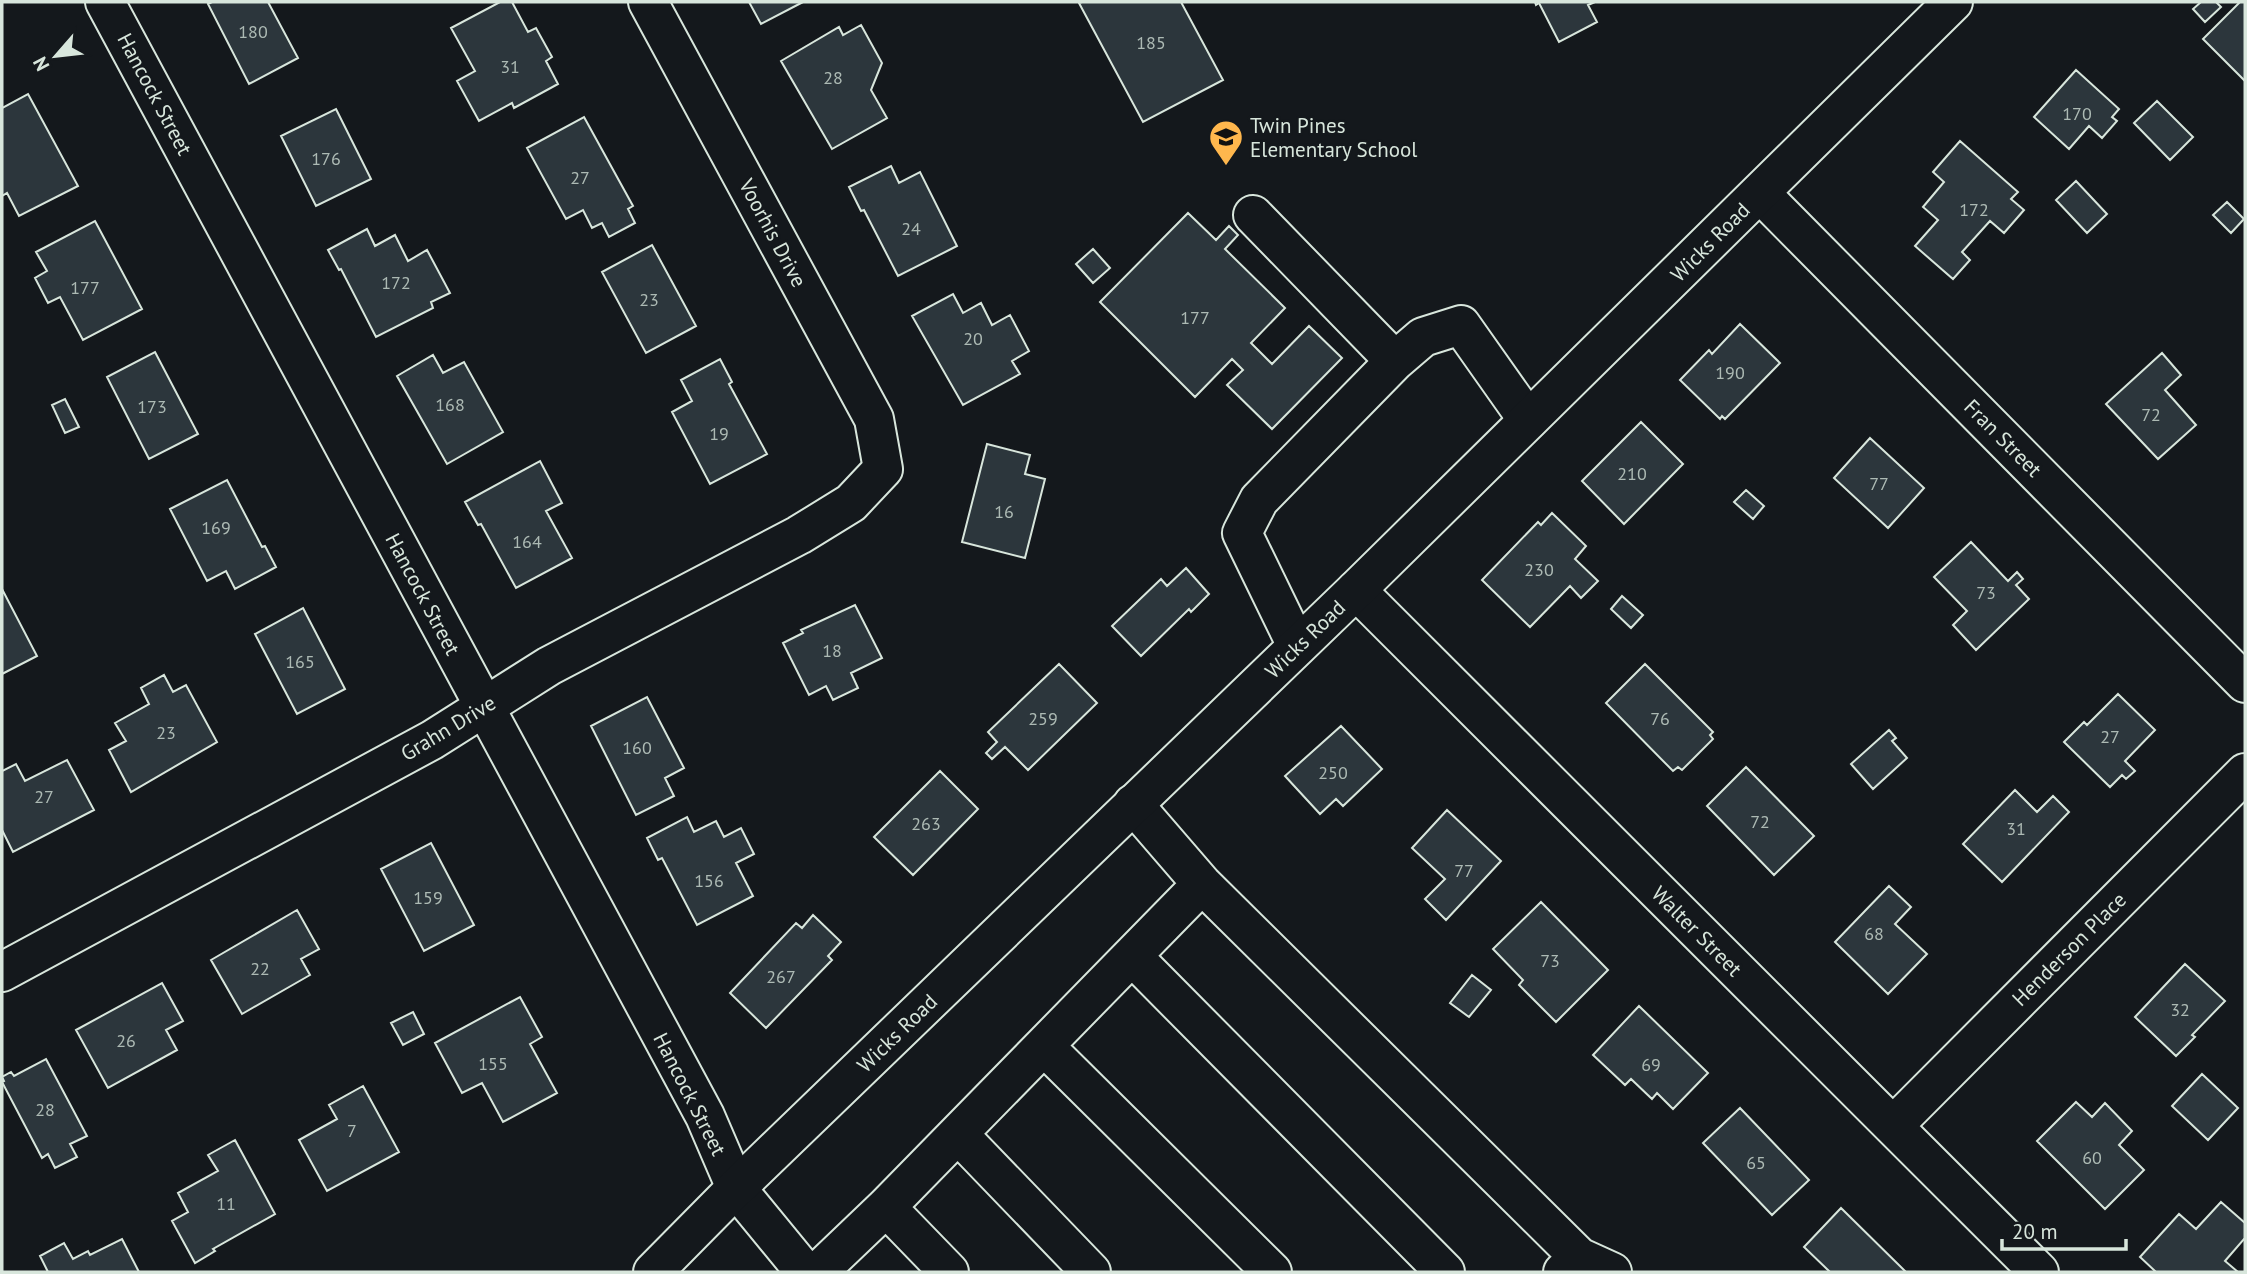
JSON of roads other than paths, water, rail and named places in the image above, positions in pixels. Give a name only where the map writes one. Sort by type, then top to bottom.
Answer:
[{"type":"street","name":"Hancock Street","points":[[105,2],[705,1116],[736,1188],[805,1272]]},
{"type":"street","name":"Voorhis Drive","points":[[648,2],[874,419],[883,469]]},
{"type":"street","name":"Wicks Road","points":[[653,1272],[736,1188],[1356,590],[1953,2]]},
{"type":"street","name":"Fran Street","points":[[1760,193],[2245,684]]},
{"type":"street","points":[[1253,215],[1395,361]]},
{"type":"street","points":[[1297,646],[1242,533],[1259,500],[1395,361],[1423,337],[1461,325],[1528,421]]},
{"type":"street","name":"Grahn Drive","points":[[2,972],[432,740],[549,666],[799,535],[851,503],[883,469]]},
{"type":"street","name":"Walter Street","points":[[1356,590],[2039,1272]]},
{"type":"street","name":"Henderson Place","points":[[1893,1126],[2245,773]]},
{"type":"street","points":[[1133,804],[1202,884],[1585,1267]]},
{"type":"street","points":[[818,1272],[886,1207],[1202,884]]},
{"type":"street","points":[[1132,956],[1445,1272]]},
{"type":"street","points":[[1044,1046],[1272,1272]]},
{"type":"street","points":[[958,1134],[1091,1272]]},
{"type":"street","points":[[886,1207],[949,1272]]},
{"type":"place","name":"Twin Pines Elementary School","points":[[1226,167]]}]
